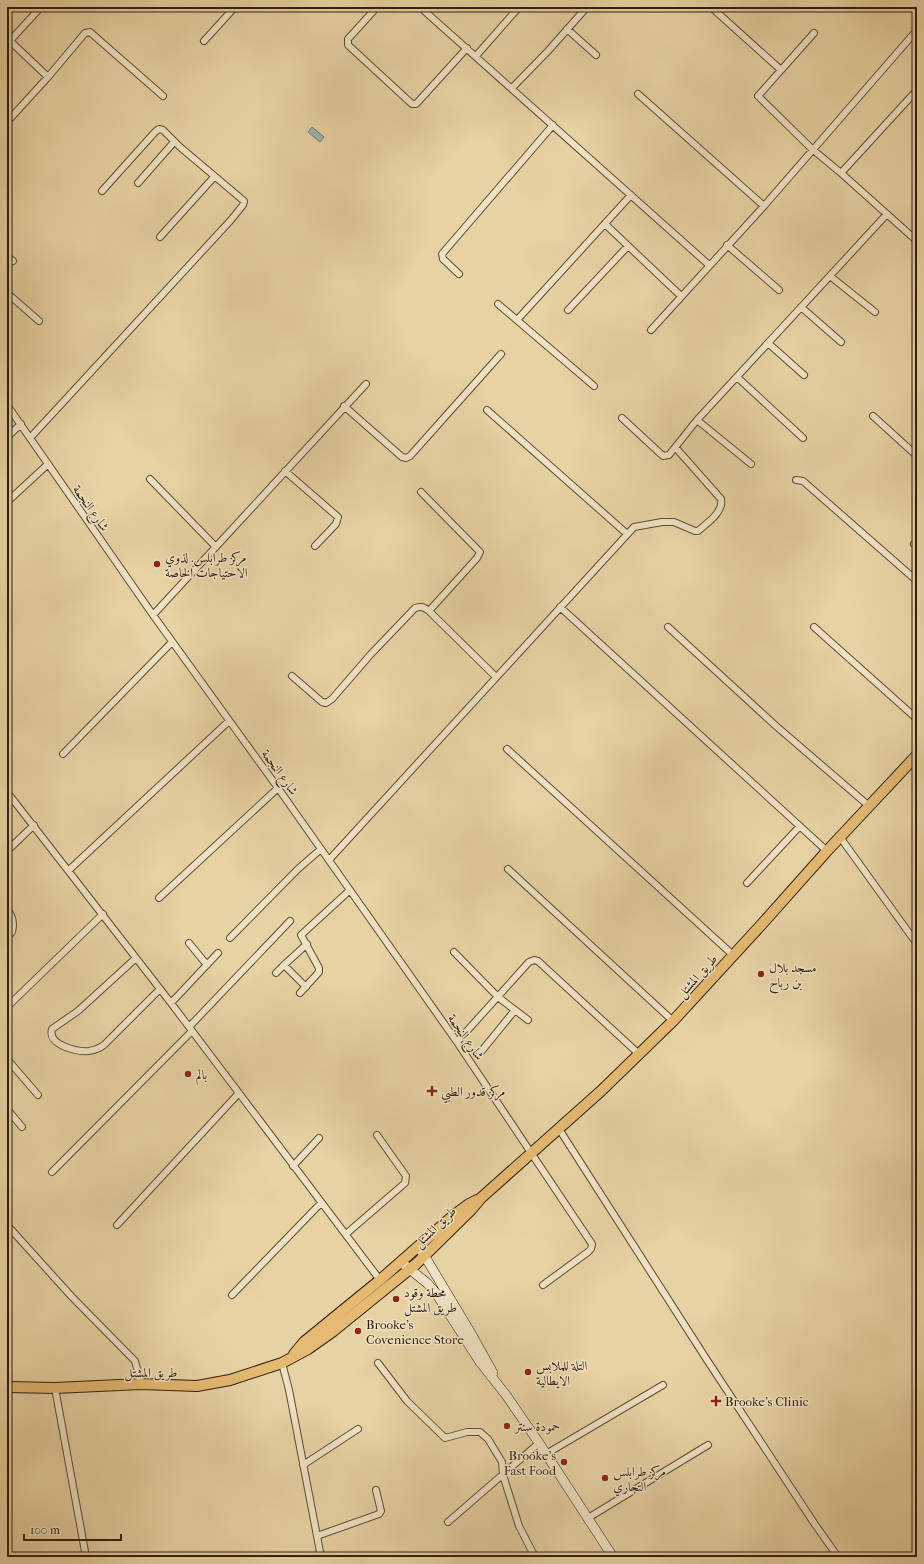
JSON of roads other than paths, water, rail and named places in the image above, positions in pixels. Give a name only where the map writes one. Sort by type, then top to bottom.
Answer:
[{"type":"main road","name":"طريق المشتل","points":[[286,1361],[304,1342],[380,1280],[424,1256],[471,1210],[481,1198],[559,1130],[640,1055],[917,755]]},
{"type":"main road","name":"طريق المشتل","points":[[7,1387],[55,1388],[141,1384],[197,1386],[230,1380],[286,1361],[308,1349],[332,1332],[405,1265],[419,1246],[469,1204],[481,1198]]},
{"type":"main road","points":[[419,1246],[506,1395]]},
{"type":"main road","points":[[405,1265],[427,1283],[436,1293],[480,1362],[506,1395],[539,1443],[612,1557]]},
{"type":"street","points":[[42,7],[8,42],[48,77]]},
{"type":"street","points":[[204,41],[235,7]]},
{"type":"street","points":[[377,7],[348,40],[348,45],[412,104],[416,104],[467,48]]},
{"type":"street","points":[[420,7],[709,264]]},
{"type":"street","points":[[476,56],[519,7]]},
{"type":"street","points":[[512,88],[587,7]]},
{"type":"street","points":[[711,7],[781,70]]},
{"type":"street","points":[[567,29],[596,55]]},
{"type":"street","points":[[651,330],[709,264],[764,206],[917,30]]},
{"type":"street","points":[[7,122],[85,33],[90,32],[163,96]]},
{"type":"street","points":[[814,33],[758,96],[812,149],[917,241]]},
{"type":"street","points":[[841,173],[917,90]]},
{"type":"street","points":[[638,94],[764,206]]},
{"type":"street","points":[[459,274],[443,260],[442,254],[553,125]]},
{"type":"street","points":[[30,438],[243,204],[244,201],[174,142],[163,130],[159,129],[102,190]]},
{"type":"street","points":[[138,182],[174,142]]},
{"type":"street","points":[[160,237],[214,177]]},
{"type":"street","points":[[517,320],[631,195]]},
{"type":"street","points":[[622,418],[663,456],[669,455],[697,420],[887,214]]},
{"type":"street","points":[[605,224],[681,296]]},
{"type":"street","points":[[727,245],[779,290]]},
{"type":"street","points":[[568,310],[628,246]]},
{"type":"street","points":[[7,256],[13,261]]},
{"type":"street","points":[[830,276],[875,312]]},
{"type":"street","points":[[7,294],[39,321]]},
{"type":"street","points":[[498,304],[594,386]]},
{"type":"street","points":[[801,307],[841,342]]},
{"type":"street","points":[[768,343],[804,375]]},
{"type":"street","points":[[344,406],[402,457],[406,458],[410,456],[501,354]]},
{"type":"street","points":[[737,377],[803,438]]},
{"type":"street","points":[[153,615],[344,406],[366,384]]},
{"type":"street","name":"شارع النجمة","points":[[7,405],[172,642],[278,788],[457,1042],[592,1244],[591,1249],[588,1252],[544,1286]]},
{"type":"street","points":[[487,410],[626,533]]},
{"type":"street","points":[[873,416],[917,456]]},
{"type":"street","points":[[697,420],[751,464]]},
{"type":"street","points":[[7,437],[21,424]]},
{"type":"street","points":[[329,860],[626,533],[634,526],[662,522],[674,522],[698,531],[721,508],[721,499],[676,448]]},
{"type":"street","points":[[7,502],[47,464]]},
{"type":"street","points":[[285,471],[338,517],[336,524],[315,546]]},
{"type":"street","points":[[150,479],[216,547]]},
{"type":"street","points":[[796,480],[803,481],[917,581]]},
{"type":"street","points":[[421,492],[480,552],[477,558],[429,611]]},
{"type":"street","points":[[292,676],[322,702],[326,703],[332,699],[371,654],[415,608],[424,607],[496,677]]},
{"type":"street","points":[[560,607],[827,851]]},
{"type":"street","points":[[668,627],[776,726],[870,806]]},
{"type":"street","points":[[814,627],[917,719]]},
{"type":"street","points":[[63,754],[172,642]]},
{"type":"street","points":[[69,870],[230,721]]},
{"type":"street","points":[[507,749],[733,955]]},
{"type":"street","points":[[159,898],[278,788]]},
{"type":"street","points":[[7,792],[103,914],[380,1280]]},
{"type":"street","points":[[7,851],[34,825]]},
{"type":"street","points":[[747,883],[800,826]]},
{"type":"street","points":[[840,837],[917,944]]},
{"type":"street","points":[[230,938],[298,869],[321,849]]},
{"type":"street","points":[[508,869],[673,1021]]},
{"type":"street","points":[[300,993],[319,972],[319,968],[302,935],[350,890]]},
{"type":"street","points":[[7,909],[12,918],[13,924],[12,932],[7,937]]},
{"type":"street","points":[[7,1007],[103,914]]},
{"type":"street","points":[[52,1172],[190,1029],[290,921]]},
{"type":"street","points":[[189,942],[207,966]]},
{"type":"street","points":[[276,973],[307,944]]},
{"type":"street","points":[[454,952],[498,997],[528,1020]]},
{"type":"street","points":[[171,1003],[218,953]]},
{"type":"street","points":[[136,958],[78,1010],[52,1029],[51,1033],[53,1038],[59,1044],[70,1048],[88,1051],[98,1048],[104,1045],[160,989]]},
{"type":"street","points":[[457,1042],[529,962],[534,960],[538,961],[640,1055]]},
{"type":"street","points":[[284,965],[306,987]]},
{"type":"street","points":[[480,1053],[515,1010]]},
{"type":"street","points":[[7,1059],[38,1095]]},
{"type":"street","points":[[117,1225],[238,1093]]},
{"type":"street","points":[[7,1109],[22,1127]]},
{"type":"street","points":[[559,1130],[715,1373],[838,1557]]},
{"type":"street","points":[[346,1234],[405,1183],[406,1180],[406,1176],[377,1135]]},
{"type":"street","points":[[293,1166],[319,1138]]},
{"type":"street","points":[[232,1295],[321,1203]]},
{"type":"street","points":[[7,1225],[72,1297],[135,1361],[141,1384]]},
{"type":"street","points":[[286,1361],[289,1390],[321,1557]]},
{"type":"street","points":[[378,1364],[407,1401],[445,1438],[466,1432],[480,1432],[488,1439],[502,1462],[502,1475],[519,1526],[535,1557]]},
{"type":"street","points":[[546,1454],[663,1385]]},
{"type":"street","points":[[55,1388],[86,1557]]},
{"type":"street","points":[[303,1465],[358,1429]]},
{"type":"street","points":[[448,1522],[539,1443]]},
{"type":"street","points":[[588,1518],[708,1444]]},
{"type":"street","points":[[317,1536],[379,1514],[381,1511],[376,1490]]},
{"type":"water","points":[[312,127],[324,137],[320,142],[308,132]]},
{"type":"place","name":"مركز طرابلس. لذوي الاحتياجات الخاصة","points":[[157,564]]},
{"type":"place","name":"مسجد بلال بن رباح","points":[[761,974]]},
{"type":"place","name":"بالم","points":[[188,1074]]},
{"type":"place","name":"مركز قدور الطبي","points":[[432,1091]]},
{"type":"place","name":"محطة وقود طريق المشتل","points":[[396,1299]]},
{"type":"place","name":"Brooke's Covenience Store","points":[[358,1331]]},
{"type":"place","name":"التلة للملابس الايطالية","points":[[528,1372]]},
{"type":"place","name":"Brooke's Clinic","points":[[716,1401]]},
{"type":"place","name":"حمودة سنتر","points":[[507,1426]]},
{"type":"place","name":"Brooke's Fast Food","points":[[564,1462]]},
{"type":"place","name":"مركز طرابلس التجاري","points":[[605,1478]]}]
